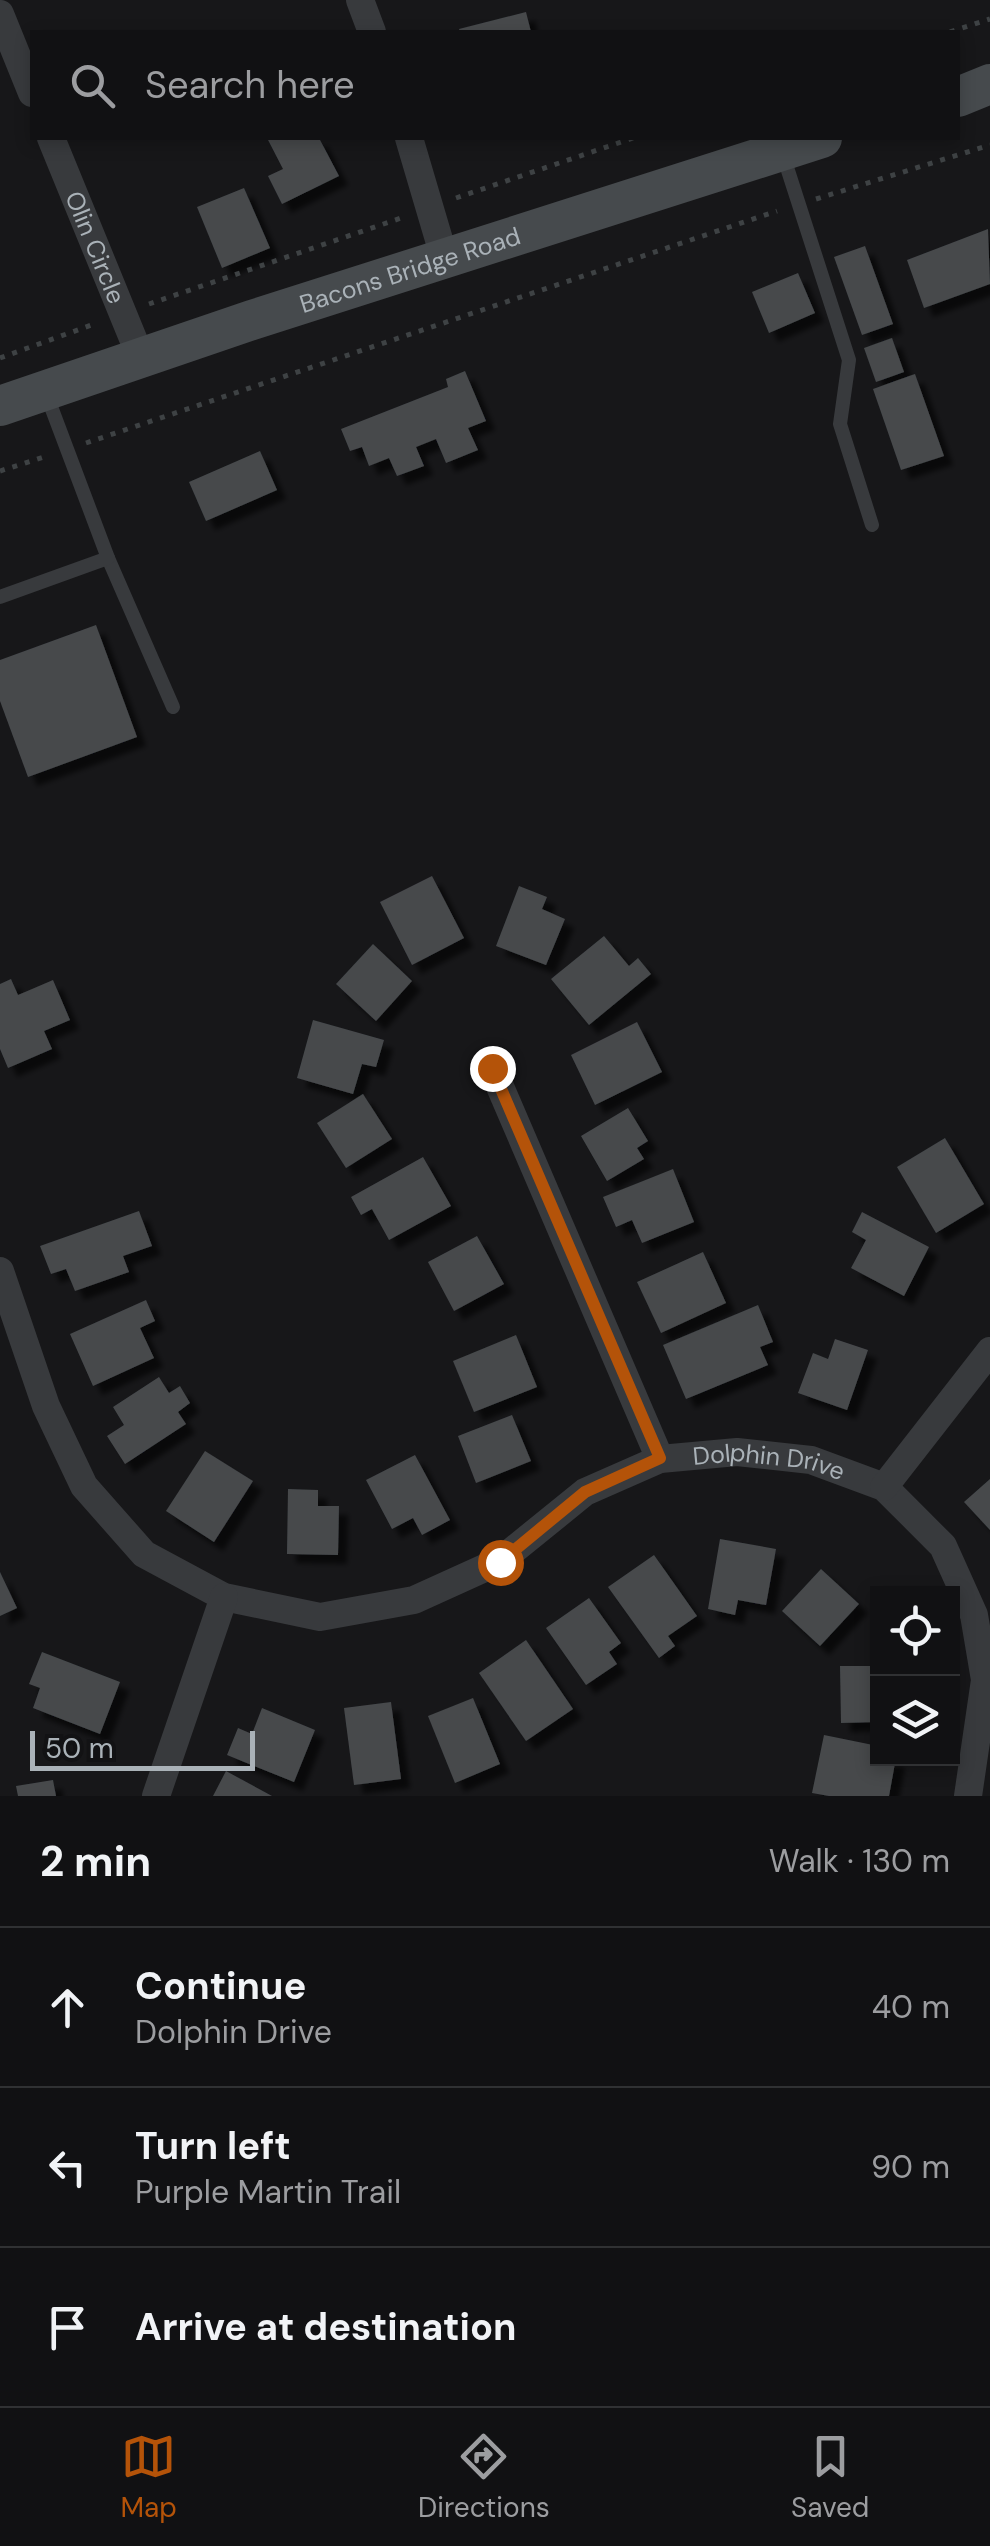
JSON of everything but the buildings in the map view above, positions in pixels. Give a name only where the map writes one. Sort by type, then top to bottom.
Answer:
[{"type":"main road","name":"Bacons Bridge Road","points":[[0,406],[815,140]]},
{"type":"street","points":[[360,0],[371,30]]},
{"type":"street","points":[[0,14],[30,89]]},
{"type":"street","name":"Olin Circle","points":[[52,140],[141,358]]},
{"type":"street","points":[[411,140],[445,260]]},
{"type":"street","points":[[492,1068],[660,1458]]},
{"type":"street","name":"Dolphin Drive","points":[[0,1271],[46,1406],[84,1486],[144,1554],[224,1598],[320,1617],[414,1600],[500,1562],[585,1492],[660,1458],[736,1452],[812,1460],[884,1487],[943,1546],[974,1614],[986,1680],[968,1796]]},
{"type":"street","points":[[884,1487],[990,1352]]},
{"type":"street","points":[[156,1796],[224,1598]]},
{"type":"lane","points":[[781,150],[849,360],[840,424],[872,525]]},
{"type":"lane","points":[[45,390],[108,558],[173,707]]},
{"type":"lane","points":[[0,597],[108,558]]},
{"type":"path","points":[[957,30],[990,20]]},
{"type":"path","points":[[466,194],[628,140]]},
{"type":"path","points":[[0,471],[799,204],[990,145]]},
{"type":"path","points":[[0,358],[398,218]]},
{"type":"route","points":[[492,1068],[660,1458],[585,1492],[500,1562]]}]
